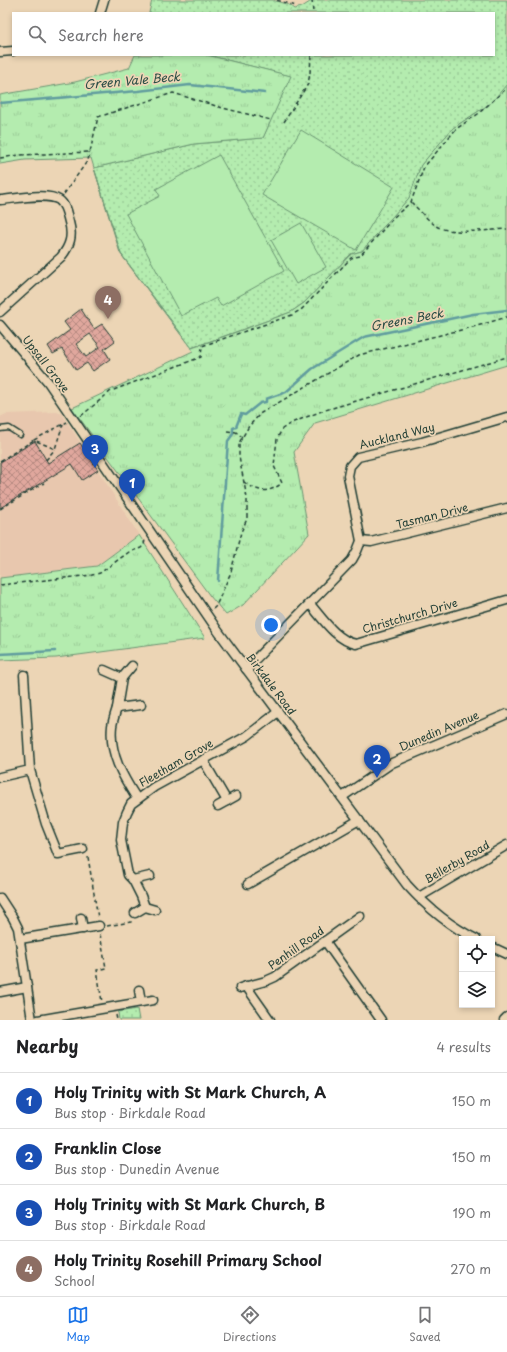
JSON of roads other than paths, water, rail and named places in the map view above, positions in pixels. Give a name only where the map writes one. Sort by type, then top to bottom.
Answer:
[{"type":"street","points":[[100,12],[104,0]]},
{"type":"street","points":[[0,52],[12,51]]},
{"type":"street","points":[[0,200],[47,196],[59,200],[64,206],[71,229],[71,239],[61,257],[0,312]]},
{"type":"street","name":"Upsall Grove","points":[[0,325],[48,382],[73,419]]},
{"type":"street","name":"Auckland Way","points":[[361,540],[348,476],[350,466],[358,457],[422,442],[507,417]]},
{"type":"street","name":"Birkdale Road","points":[[73,419],[218,631],[407,885],[418,897],[447,922],[471,936]]},
{"type":"street","name":"Tasman Drive","points":[[361,540],[371,542],[507,508]]},
{"type":"street","points":[[246,668],[352,560],[361,540]]},
{"type":"street","name":"Christchurch Drive","points":[[310,604],[340,637],[350,643],[356,644],[507,600]]},
{"type":"street","points":[[132,666],[122,678],[117,708],[112,726],[112,741],[116,759],[122,774],[137,799]]},
{"type":"street","points":[[104,670],[122,678]]},
{"type":"street","points":[[24,675],[30,770],[46,824],[58,854],[83,849]]},
{"type":"street","points":[[117,708],[141,705]]},
{"type":"street","name":"Fleetham Grove","points":[[144,907],[141,896],[133,880],[128,875],[121,840],[123,822],[131,804],[154,787],[247,736],[278,712]]},
{"type":"street","name":"Dunedin Avenue","points":[[342,797],[392,763],[507,714]]},
{"type":"street","points":[[203,760],[227,801]]},
{"type":"street","points":[[0,777],[30,770]]},
{"type":"street","points":[[218,806],[236,796]]},
{"type":"street","points":[[248,884],[359,820]]},
{"type":"street","name":"Bellerby Road","points":[[418,897],[507,846]]},
{"type":"street","points":[[133,880],[150,876]]},
{"type":"street","points":[[0,898],[16,923],[20,939],[32,1020]]},
{"type":"street","points":[[135,913],[144,907],[155,910]]},
{"type":"street","name":"Penhill Road","points":[[270,1020],[243,987],[266,981],[275,976],[360,916]]},
{"type":"street","points":[[81,918],[83,929]]},
{"type":"street","points":[[20,939],[102,926]]},
{"type":"street","points":[[325,941],[381,1020]]},
{"type":"street","points":[[495,948],[507,954]]},
{"type":"street","points":[[0,992],[27,987]]},
{"type":"street","points":[[139,990],[141,1002]]},
{"type":"street","points":[[38,1020],[153,1000]]},
{"type":"street","points":[[504,1020],[507,1017]]},
{"type":"lane","points":[[0,430],[9,428],[20,435]]},
{"type":"waterway","name":"Green Vale Beck","points":[[0,103],[190,85],[265,93]]},
{"type":"waterway","name":"Greens Beck","points":[[218,581],[228,441],[233,434],[233,428],[236,427],[241,414],[245,415],[260,403],[266,402],[266,399],[286,392],[312,369],[364,337],[473,314],[507,310]]},
{"type":"waterway","name":"Greens Beck","points":[[0,654],[55,651]]},
{"type":"place","name":"Holy Trinity Rosehill Primary School","points":[[108,319]]},
{"type":"place","name":"Holy Trinity with St Mark Church, B","points":[[95,468]]},
{"type":"place","name":"Holy Trinity with St Mark Church, A","points":[[132,502]]},
{"type":"place","name":"Franklin Close","points":[[377,778]]}]
